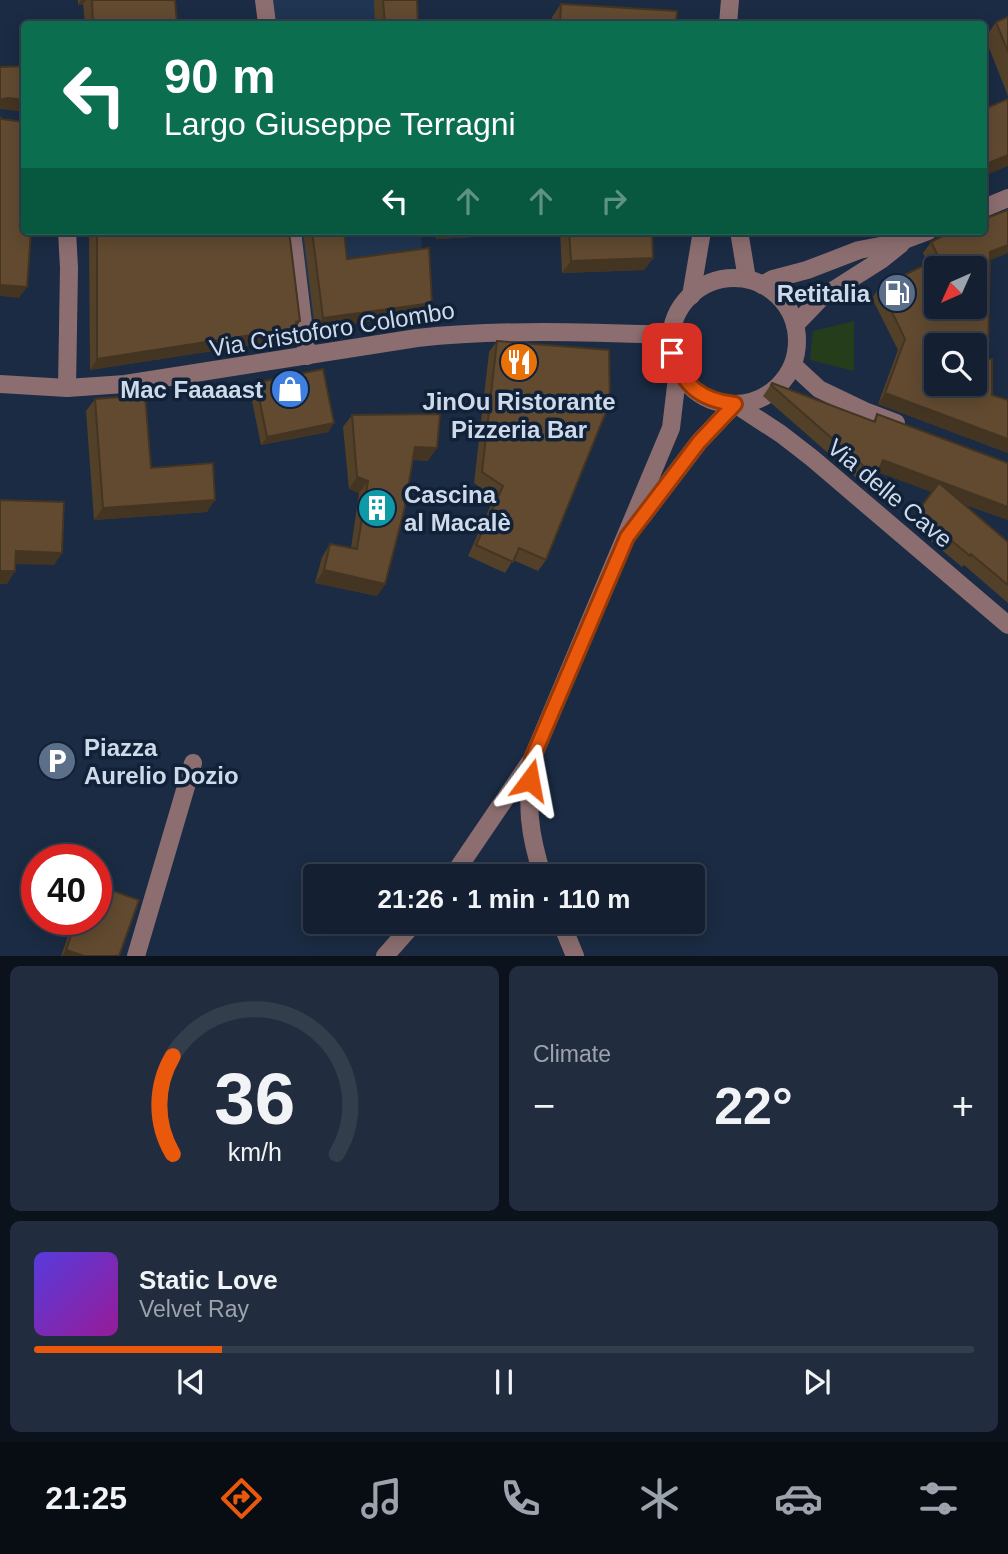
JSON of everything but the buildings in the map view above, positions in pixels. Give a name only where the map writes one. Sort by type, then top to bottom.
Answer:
[{"type":"street","points":[[264,0],[267,21]]},
{"type":"street","points":[[728,21],[730,0]]},
{"type":"street","points":[[987,207],[1008,198]]},
{"type":"street","points":[[67,235],[67,388]]},
{"type":"street","points":[[292,235],[307,356]]},
{"type":"street","points":[[691,296],[701,235]]},
{"type":"street","points":[[740,235],[755,282],[777,295],[788,309],[795,326],[797,346],[793,365],[784,380],[772,392],[757,400],[735,404],[718,402],[702,395],[688,384],[678,369],[672,353],[672,335],[681,307],[691,296],[707,284],[726,279],[755,282],[773,279],[807,270],[859,250],[920,235]]},
{"type":"street","points":[[795,326],[821,298],[910,239]]},
{"type":"street","name":"Via Cristoforo Colombo","points":[[0,384],[67,388],[125,384],[455,334],[542,331],[672,335]]},
{"type":"street","points":[[793,365],[819,390],[918,432]]},
{"type":"street","points":[[461,864],[532,759],[671,428],[678,369]]},
{"type":"street","points":[[627,537],[699,442],[735,404]]},
{"type":"street","name":"Via delle Cave","points":[[735,404],[796,445],[1008,625]]},
{"type":"street","points":[[532,759],[527,801],[533,845],[539,864]]},
{"type":"street","points":[[136,956],[193,763]]},
{"type":"street","points":[[385,956],[404,934]]},
{"type":"street","points":[[566,934],[575,956]]},
{"type":"shaded area","points":[[272,0],[407,0],[409,21],[275,21]]},
{"type":"shaded area","points":[[302,235],[421,235],[425,314],[314,329]]},
{"type":"green space","points":[[854,321],[854,371],[810,360],[813,331]]},
{"type":"place","name":"Retitalia","points":[[897,293]]},
{"type":"place","name":"JinOu Ristorante Pizzeria Bar","points":[[519,362]]},
{"type":"place","name":"Mac Faaaast","points":[[290,389]]},
{"type":"place","name":"Cascina al Macalè","points":[[377,508]]},
{"type":"place","name":"Piazza Aurelio Dozio","points":[[57,761]]},
{"type":"route","points":[[530,780],[532,759],[627,537],[699,442],[735,404],[718,402],[702,395],[688,384],[672,353]]}]
